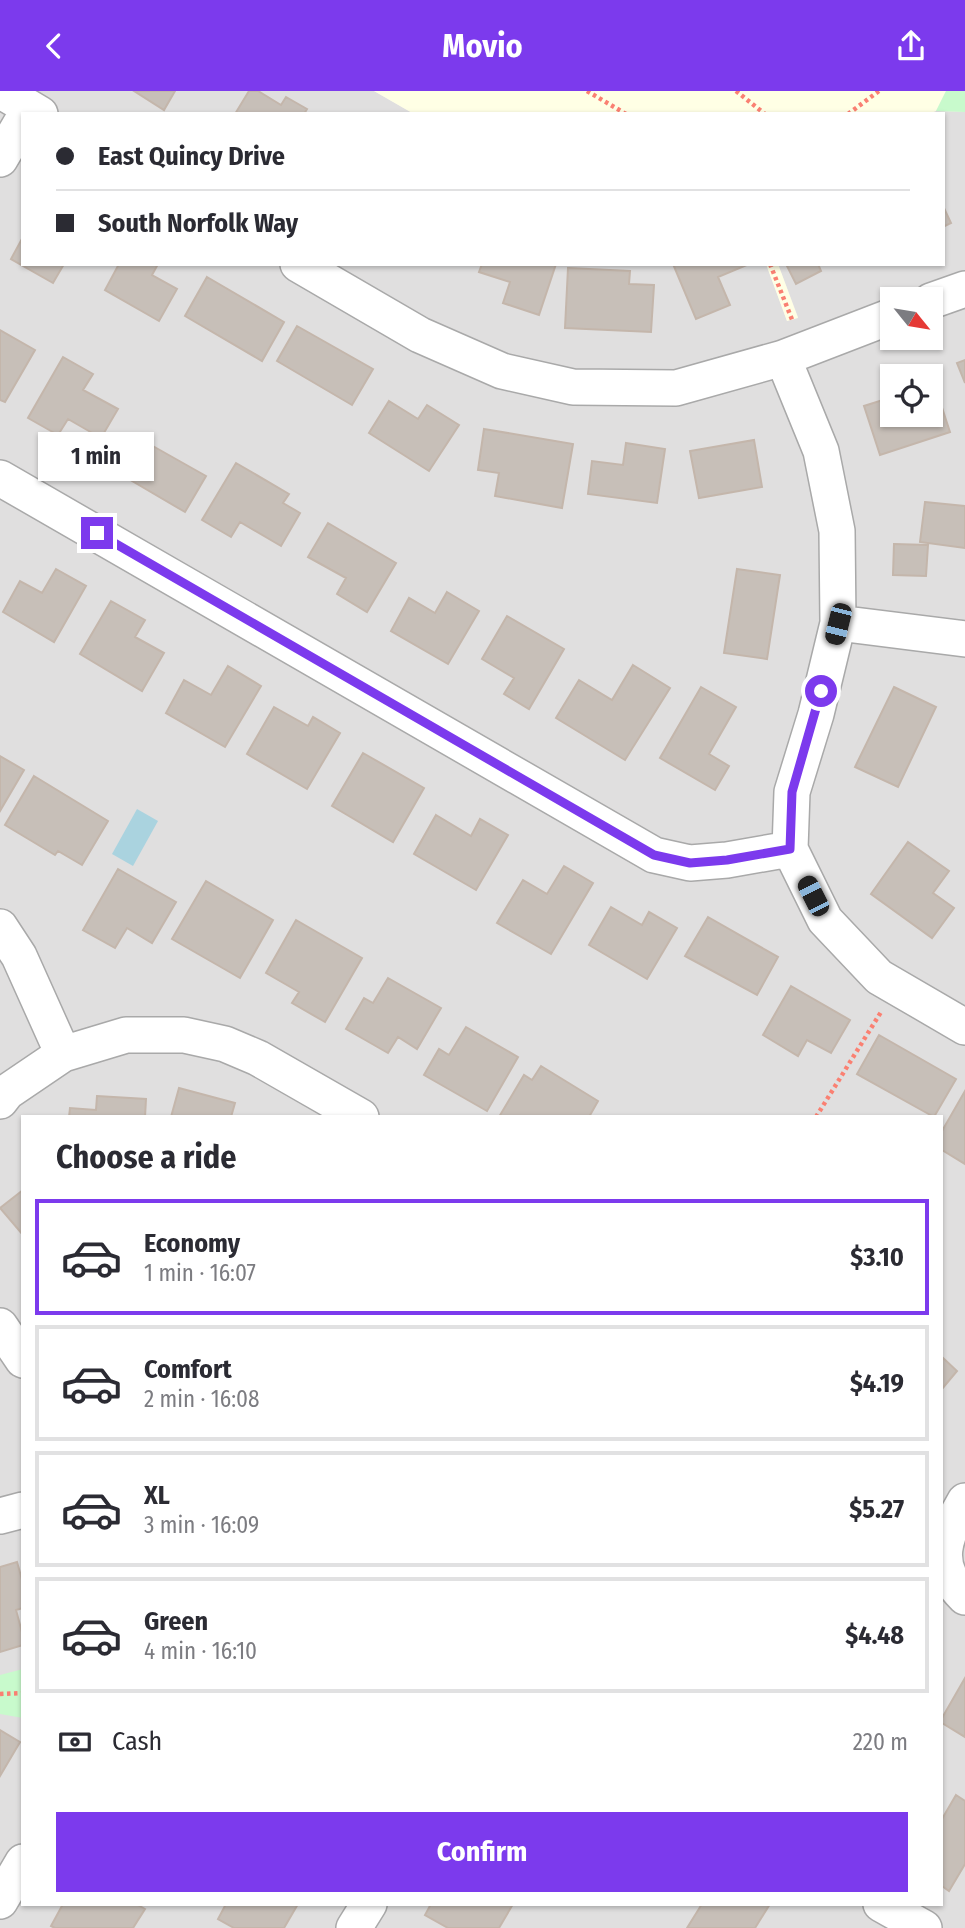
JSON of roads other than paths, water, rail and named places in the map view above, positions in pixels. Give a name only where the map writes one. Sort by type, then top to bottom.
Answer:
[{"type":"street","points":[[0,159],[21,115]]},
{"type":"street","points":[[302,266],[420,335],[502,371],[573,387],[676,388],[789,342],[880,319]]},
{"type":"street","points":[[943,297],[965,289]]},
{"type":"street","points":[[789,342],[821,451],[837,531],[838,624],[816,714],[792,792],[790,849],[825,920],[879,977],[965,1027]]},
{"type":"street","points":[[0,478],[654,855],[690,863],[727,860],[790,849]]},
{"type":"street","points":[[838,624],[965,639]]},
{"type":"street","points":[[0,927],[19,956],[63,1054]]},
{"type":"street","points":[[0,1101],[7,1092],[63,1054],[127,1035],[184,1035],[225,1044],[258,1058],[358,1115]]},
{"type":"street","points":[[0,1326],[21,1357]]},
{"type":"street","points":[[965,1501],[950,1528],[943,1558],[955,1587],[965,1597]]},
{"type":"street","points":[[0,1516],[21,1511]]},
{"type":"street","points":[[0,1902],[21,1865]]},
{"type":"street","points":[[355,1928],[368,1906]]},
{"type":"street","points":[[885,1906],[924,1928]]},
{"type":"water","points":[[137,809],[158,821],[133,866],[112,854]]}]
